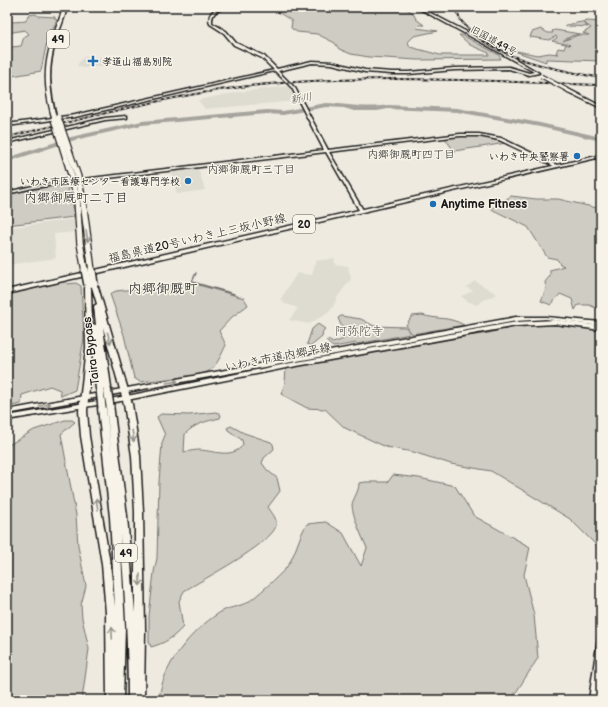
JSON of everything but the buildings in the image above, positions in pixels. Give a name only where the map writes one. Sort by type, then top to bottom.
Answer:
[{"type":"highway","name":"Taira Bypass","points":[[56,117],[47,94],[46,72],[54,37],[65,7]]},
{"type":"highway","name":"Taira Bypass","points":[[69,7],[55,50],[50,72],[50,86],[56,117],[77,200],[80,243],[91,286],[129,582],[133,700]]},
{"type":"highway","points":[[91,286],[126,394],[136,456],[138,483],[140,630],[139,700]]},
{"type":"highway","points":[[91,286],[89,348],[83,401],[85,436],[101,525],[108,585],[113,660],[112,700]]},
{"type":"highway","name":"Taira Bypass","points":[[106,407],[119,585],[120,635],[118,700]]},
{"type":"main road","name":"福島県道20号いわき上三坂小野線","points":[[7,292],[601,156]]},
{"type":"street","points":[[224,7],[212,14],[210,18],[212,23],[225,32],[235,44],[263,57],[293,88],[361,210]]},
{"type":"street","name":"旧国道49号","points":[[417,7],[489,45],[568,91],[601,107]]},
{"type":"street","points":[[7,125],[75,116],[276,69],[318,62],[332,63],[372,72],[409,73],[454,69],[509,68],[529,74],[537,73]]},
{"type":"street","points":[[7,142],[105,119],[126,117]]},
{"type":"street","points":[[7,193],[33,187],[83,180],[446,136],[474,134],[492,137],[506,142],[556,166]]},
{"type":"street","points":[[94,264],[95,272]]},
{"type":"street","name":"いわき市道内郷平線","points":[[126,394],[516,319],[546,318],[601,324]]},
{"type":"street","name":"いわき市道内郷平線","points":[[7,412],[126,394],[517,324],[555,322],[601,328]]},
{"type":"street","name":"いわき市道内郷平線","points":[[7,418],[83,401]]},
{"type":"street","points":[[593,700],[601,638]]},
{"type":"shaded area","name":"孝道山福島別院","points":[[84,57],[112,58],[101,66],[83,68],[77,65]]},
{"type":"shaded area","points":[[289,86],[296,101],[205,109],[198,100],[239,92]]},
{"type":"shaded area","name":"いわき市医療センター看護専門学校","points":[[198,168],[205,190],[177,194],[171,172]]},
{"type":"shaded area","points":[[75,219],[76,232],[54,234],[56,258],[7,265],[7,228]]},
{"type":"shaded area","points":[[335,258],[334,264],[348,266],[351,279],[338,296],[333,307],[329,312],[309,324],[289,320],[298,308],[283,303],[284,301],[280,300],[297,273],[312,275],[316,261]]},
{"type":"shaded area","points":[[475,281],[497,294],[477,305],[467,301],[461,296],[473,291],[466,287]]},
{"type":"green space","points":[[270,7],[404,7],[413,13],[416,19],[424,25],[419,25],[416,28],[438,31],[414,36],[408,42],[410,47],[440,55],[489,55],[489,53],[470,45],[459,35],[462,35],[499,55],[501,59],[417,60],[369,57],[351,54],[339,49],[335,43],[317,34],[297,32],[291,28],[292,21]]},
{"type":"green space","points":[[36,14],[38,16],[55,17],[57,20],[47,41],[41,71],[7,77],[11,67],[7,63],[7,52],[12,47],[21,46],[24,37],[29,34],[25,30],[7,33],[7,18],[13,22],[26,21],[28,15]]},
{"type":"green space","points":[[587,21],[601,22],[599,24],[601,26],[601,61],[546,59],[546,62],[511,50],[538,55],[549,53],[558,54],[556,53],[558,48],[564,49],[566,44],[552,41],[557,38],[556,36],[549,40],[530,37],[532,32],[541,29],[548,33],[553,33],[552,31],[555,30],[580,34],[571,36],[563,41],[578,35],[589,35],[583,33],[591,28],[584,23],[588,27],[566,27],[566,25]]},
{"type":"green space","points":[[473,135],[507,143],[454,151],[444,137]]},
{"type":"green space","points":[[71,183],[72,188],[68,189],[70,203],[73,203],[74,217],[7,225],[7,194]]},
{"type":"green space","points":[[511,196],[536,199],[558,199],[597,208],[601,211],[601,310],[589,305],[578,305],[575,310],[572,299],[560,294],[551,305],[541,301],[546,289],[545,282],[550,276],[550,270],[564,266],[560,264],[557,259],[547,257],[528,227],[491,209]]},
{"type":"green space","points":[[65,281],[67,284],[76,283],[81,286],[84,338],[75,390],[61,396],[60,390],[50,386],[22,395],[21,404],[7,407],[7,295]]},
{"type":"green space","points":[[192,283],[244,298],[248,305],[232,317],[219,331],[226,345],[217,363],[212,369],[204,373],[186,377],[140,382],[134,378],[124,335],[110,294],[116,291]]},
{"type":"green space","points":[[422,315],[453,320],[464,325],[412,334],[406,325],[412,316]]},
{"type":"green space","name":"阿弥陀寺","points":[[341,316],[361,319],[374,326],[406,327],[410,334],[333,347],[326,341],[328,340],[333,343],[344,339],[340,336],[344,334],[338,318]]},
{"type":"green space","points":[[318,324],[325,329],[322,337],[311,346],[307,344],[312,329]]},
{"type":"green space","points":[[554,325],[601,330],[601,550],[570,519],[491,471],[451,464],[413,452],[386,447],[345,428],[325,409],[307,408],[281,394],[285,383],[286,367],[433,341],[489,333],[508,327]]},
{"type":"green space","points":[[216,412],[221,415],[220,418],[197,425],[185,434],[184,452],[200,450],[217,453],[234,452],[243,445],[242,440],[228,430],[227,428],[231,426],[244,433],[271,442],[274,449],[264,458],[262,463],[267,470],[277,478],[280,491],[268,507],[275,518],[276,526],[271,534],[249,552],[184,591],[179,601],[183,627],[168,640],[151,647],[149,641],[149,616],[157,558],[159,482],[162,443],[165,435],[157,417],[161,414],[189,415]]},
{"type":"green space","points":[[65,420],[72,420],[75,422],[61,434],[76,515],[78,546],[86,586],[81,605],[82,618],[89,649],[82,700],[7,700],[7,446],[34,430]]},
{"type":"green space","points":[[393,475],[419,478],[455,486],[474,516],[530,547],[524,575],[534,615],[538,658],[513,697],[503,700],[159,700],[161,687],[166,674],[172,662],[189,639],[198,629],[219,613],[226,609],[245,604],[251,600],[279,575],[289,563],[307,524],[326,522],[343,533],[361,566],[367,548],[352,509],[359,483],[388,482]]},
{"type":"waterway","points":[[476,7],[486,7]]},
{"type":"waterway","name":"新川","points":[[7,160],[73,138],[142,123],[267,112],[283,113],[326,105],[344,106],[354,109],[377,109],[388,107],[457,110],[540,125],[601,139]]},
{"type":"waterway","points":[[196,273],[192,282],[234,294]]},
{"type":"railway","points":[[454,7],[459,17],[475,35],[491,46],[508,54],[546,67],[601,78]]},
{"type":"railway","points":[[7,137],[182,96],[241,87],[286,83],[331,80],[421,79],[601,85]]},
{"type":"place","name":"孝道山福島別院","points":[[93,61]]},
{"type":"place","name":"いわき中央警察署","points":[[577,156]]},
{"type":"place","name":"いわき市医療センター看護専門学校","points":[[188,181]]},
{"type":"place","name":"Anytime Fitness","points":[[433,204]]},
{"type":"district","name":"内郷御厩町四丁目","points":[[411,154]]},
{"type":"district","name":"内郷御厩町三丁目","points":[[251,169]]},
{"type":"district","name":"内郷御厩町二丁目","points":[[76,197]]},
{"type":"district","name":"内郷御厩町","points":[[163,288]]}]
